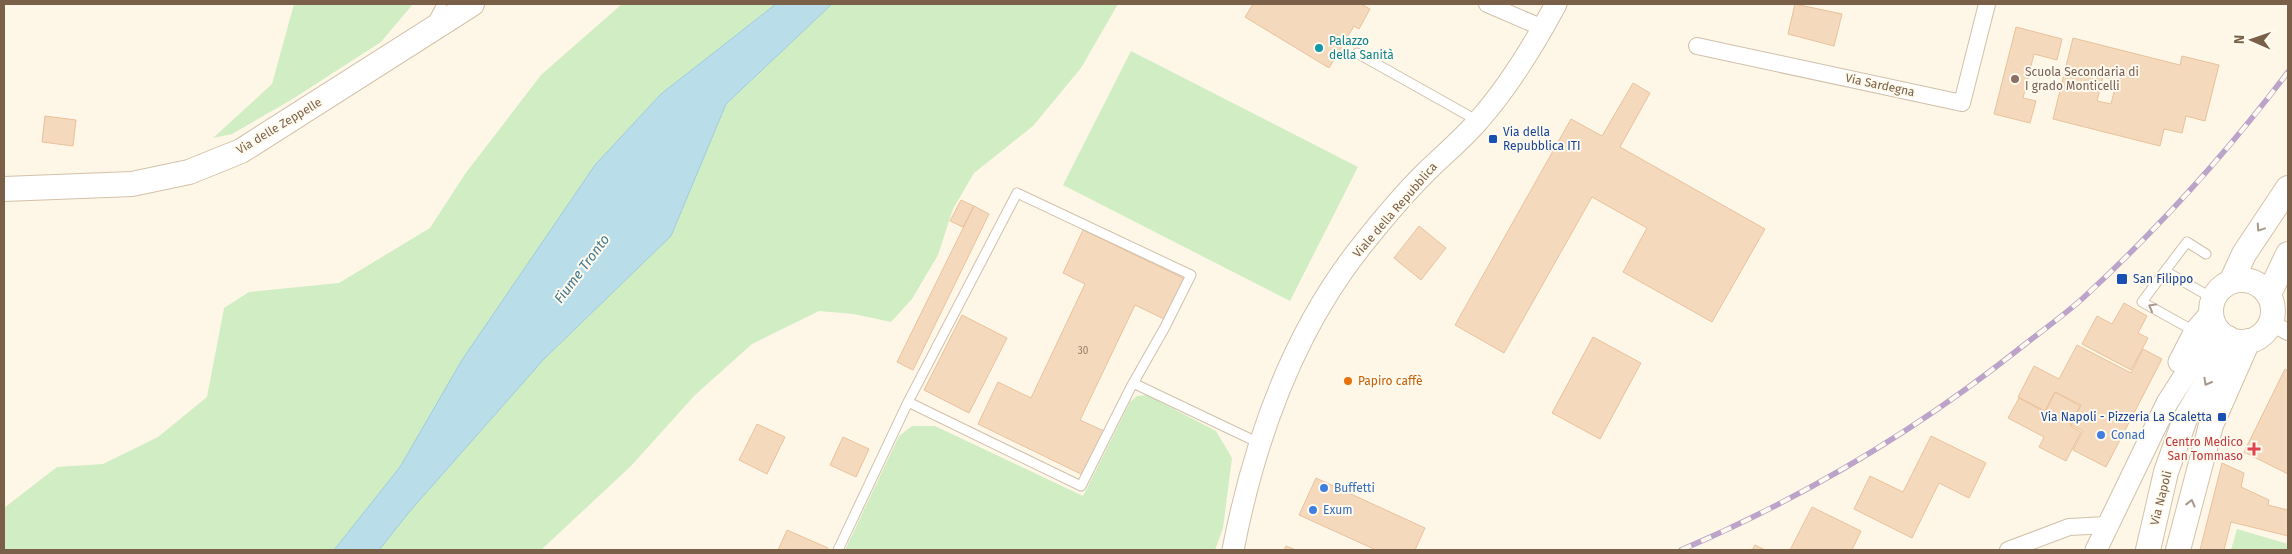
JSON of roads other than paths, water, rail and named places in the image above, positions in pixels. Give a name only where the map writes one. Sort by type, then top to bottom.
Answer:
[{"type":"main road","name":"Via delle Zeppelle","points":[[4,189],[132,184],[189,172],[241,151],[472,4]]},
{"type":"main road","points":[[2231,282],[2244,254],[2288,188]]},
{"type":"main road","points":[[2268,294],[2288,254]]},
{"type":"main road","points":[[2178,550],[2211,425],[2224,325],[2222,287],[2231,282],[2250,280],[2261,285],[2268,294],[2280,328],[2260,337],[2224,325]]},
{"type":"main road","name":"Via Napoli","points":[[2148,550],[2166,472],[2185,419],[2215,368],[2224,325]]},
{"type":"street","points":[[1487,4],[1543,28]]},
{"type":"street","name":"Viale della Repubblica","points":[[1233,550],[1241,511],[1260,443],[1282,386],[1306,333],[1336,282],[1362,244],[1424,174],[1478,122],[1503,92],[1556,4]]},
{"type":"street","name":"Via Sardegna","points":[[1697,46],[1962,103],[1987,4]]},
{"type":"street","points":[[2167,403],[2180,356],[2195,331],[2224,325]]},
{"type":"street","points":[[2096,550],[2167,403],[2203,347],[2224,325]]},
{"type":"street","points":[[2138,463],[2153,462],[2160,465],[2166,472]]},
{"type":"street","points":[[2008,550],[2069,526],[2107,525]]},
{"type":"lane","points":[[426,34],[442,4]]},
{"type":"lane","points":[[1357,53],[1478,122]]},
{"type":"lane","points":[[838,550],[908,402],[1017,194],[1191,275],[1166,327],[1133,383],[1082,486],[908,402]]},
{"type":"lane","points":[[2195,331],[2142,302],[2187,242],[2206,254]]},
{"type":"lane","points":[[2165,272],[2224,325]]},
{"type":"lane","points":[[1133,383],[1260,443]]},
{"type":"water","name":"Fiume Tronto","points":[[776,4],[832,4],[726,104],[671,236],[544,359],[410,511],[379,550],[334,550],[400,467],[462,360],[595,165],[661,94]]},
{"type":"railway","points":[[1681,550],[1771,508],[1816,484],[1902,433],[1984,376],[2061,317],[2138,246],[2190,190],[2288,72]]},
{"type":"place","name":"Palazzo della Sanità","points":[[1319,48]]},
{"type":"place","name":"Scuola Secondaria di I grado Monticelli","points":[[2015,79]]},
{"type":"place","name":"Via della Repubblica ITI","points":[[1493,139]]},
{"type":"place","name":"San Filippo","points":[[2122,279]]},
{"type":"place","name":"Papiro caffè","points":[[1348,381]]},
{"type":"place","name":"Via Napoli - Pizzeria La Scaletta","points":[[2222,417]]},
{"type":"place","name":"Conad","points":[[2101,435]]},
{"type":"place","name":"Centro Medico San Tommaso","points":[[2254,449]]},
{"type":"place","name":"Buffetti","points":[[1324,488]]},
{"type":"place","name":"Exum","points":[[1313,510]]}]
